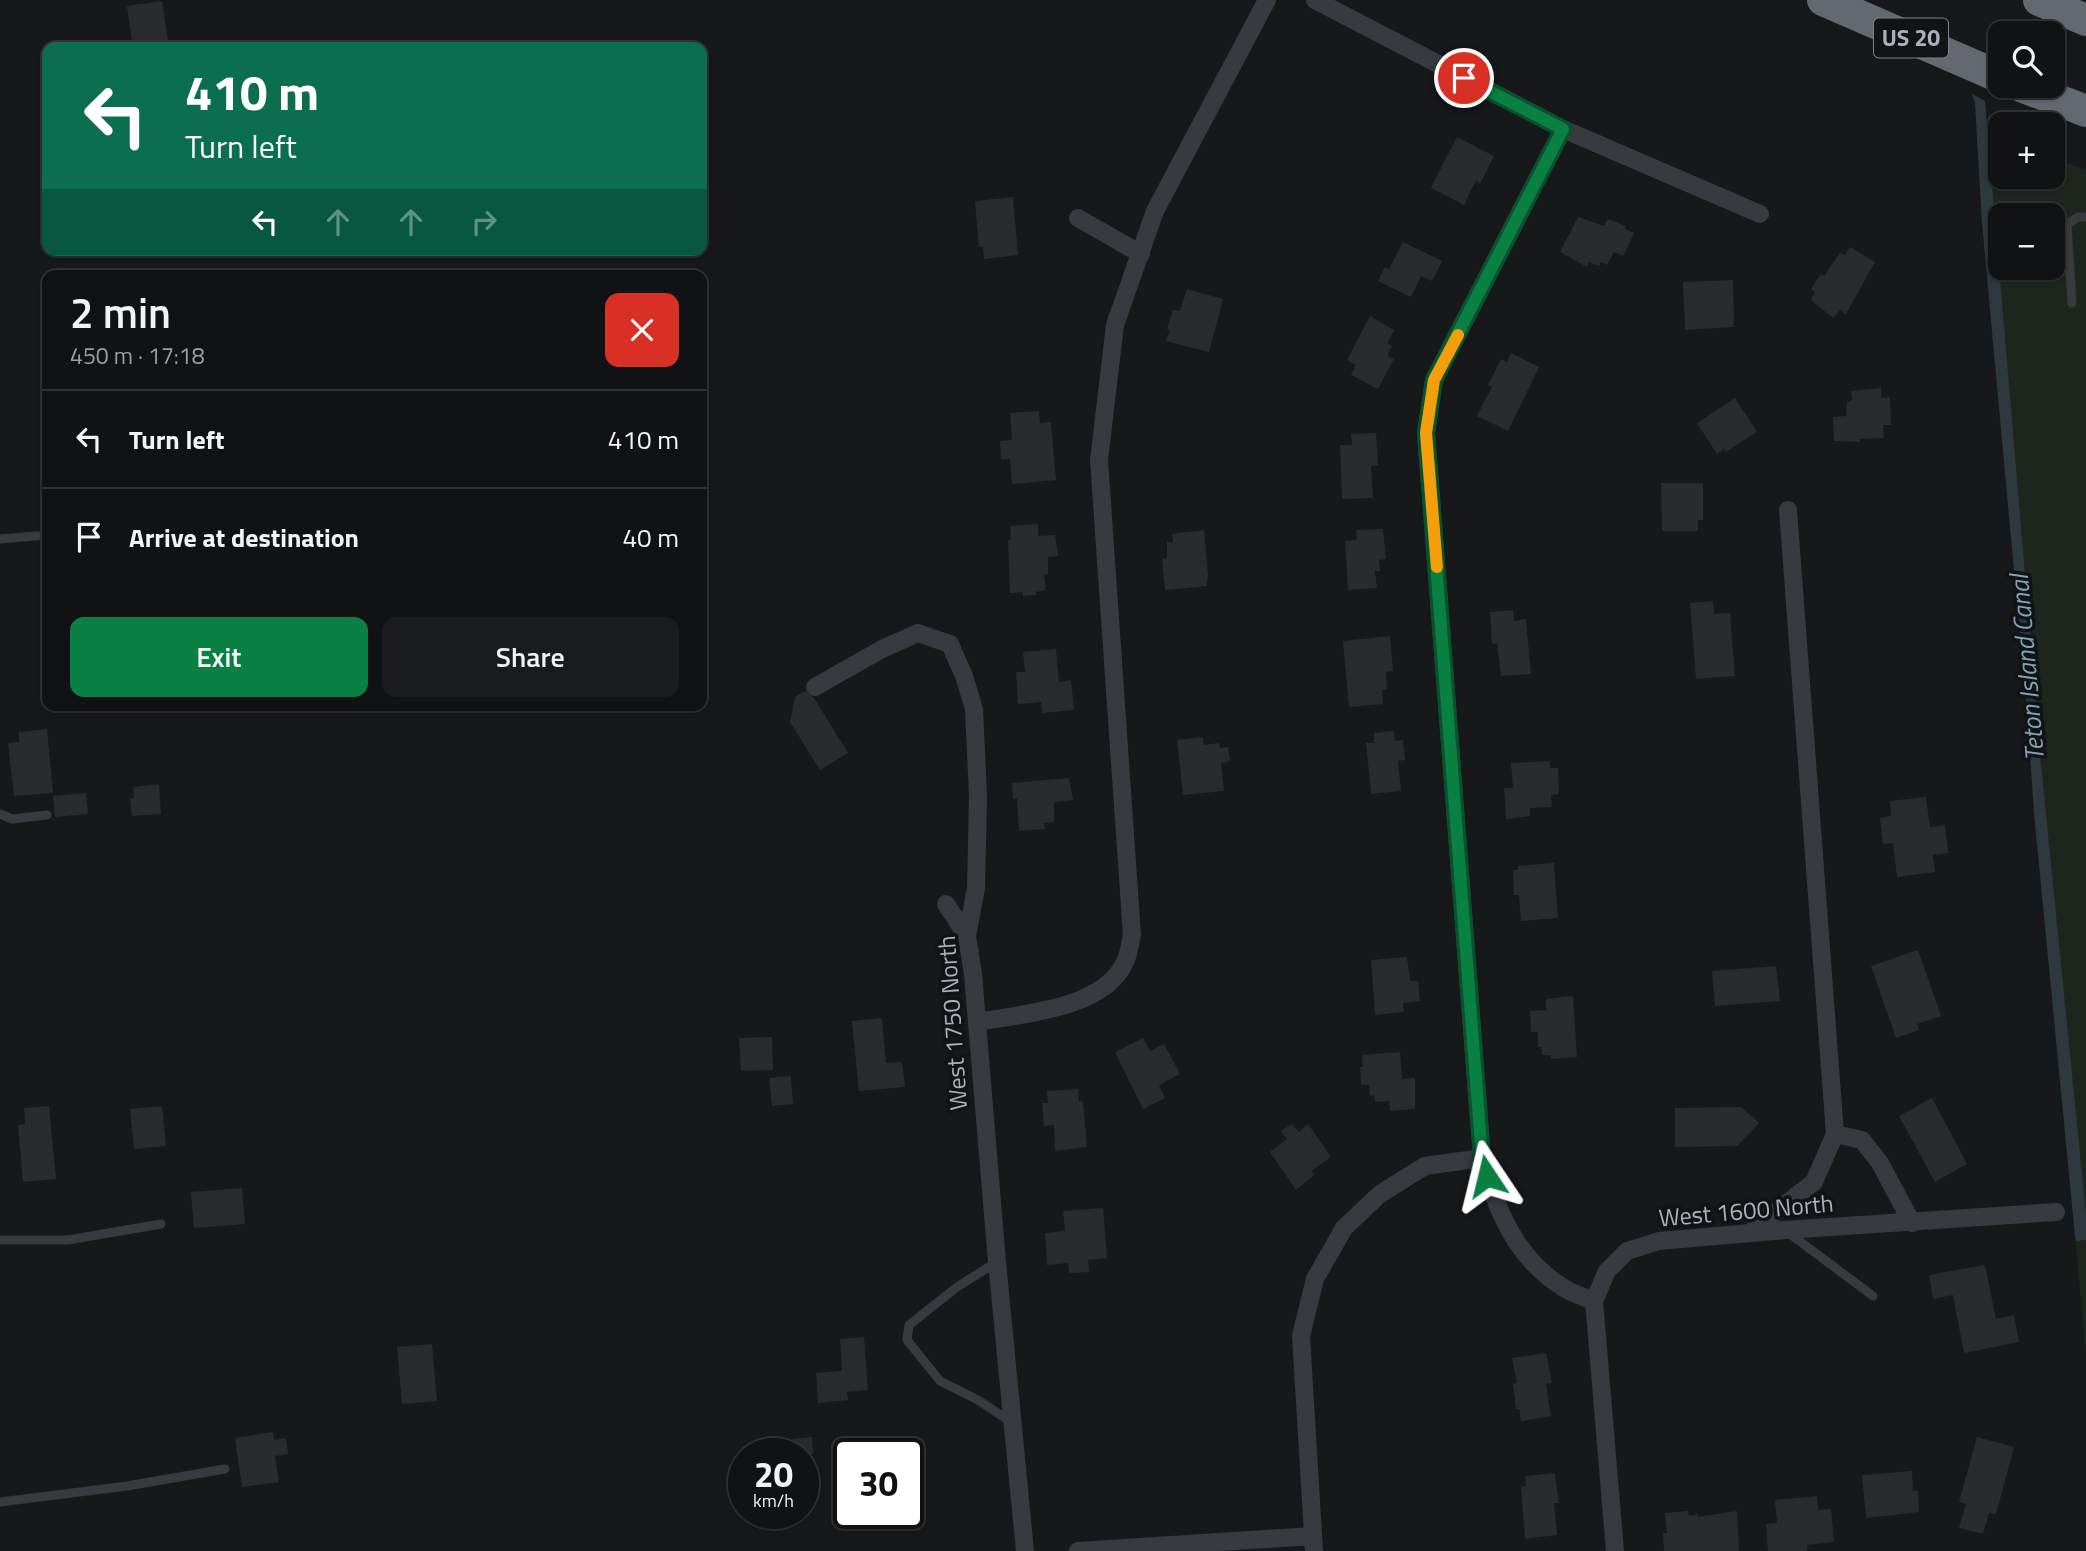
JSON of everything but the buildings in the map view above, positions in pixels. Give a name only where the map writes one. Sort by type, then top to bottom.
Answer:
[{"type":"highway","name":"US 20","points":[[1823,0],[1988,72]]},
{"type":"highway","points":[[2039,0],[2086,20]]},
{"type":"highway","points":[[2052,98],[2086,111]]},
{"type":"street","points":[[977,1022],[1074,1004],[1104,988],[1125,963],[1132,935],[1099,460],[1115,325],[1156,211],[1267,0]]},
{"type":"street","points":[[1315,0],[1563,129],[1760,214]]},
{"type":"street","points":[[1563,129],[1434,380],[1426,433],[1482,1158],[1492,1194],[1508,1231],[1535,1267],[1565,1289],[1594,1300],[1615,1551]]},
{"type":"street","points":[[1078,218],[1140,254]]},
{"type":"street","points":[[1749,1233],[1814,1182],[1835,1135],[1788,510]]},
{"type":"street","name":"West 1750 North","points":[[815,687],[882,649],[918,633],[950,644],[974,709],[978,796],[976,888],[967,936],[1025,1551]]},
{"type":"street","points":[[946,904],[967,936]]},
{"type":"street","points":[[1835,1135],[1862,1140],[1880,1163],[1912,1223]]},
{"type":"street","points":[[1078,1551],[1314,1544],[1301,1336],[1315,1279],[1344,1228],[1380,1194],[1425,1166],[1482,1158]]},
{"type":"street","name":"West 1600 North","points":[[1594,1300],[1607,1271],[1627,1251],[1659,1241],[2056,1212]]},
{"type":"lane","points":[[2072,303],[2067,224],[2078,217],[2086,217]]},
{"type":"lane","points":[[0,539],[42,535]]},
{"type":"lane","points":[[0,814],[12,819],[47,816]]},
{"type":"lane","points":[[0,1240],[68,1240],[161,1224]]},
{"type":"lane","points":[[1785,1230],[1873,1296]]},
{"type":"lane","points":[[997,1262],[957,1287],[909,1325],[907,1340],[940,1381],[978,1400],[1013,1423]]},
{"type":"lane","points":[[0,1502],[127,1486],[225,1469]]},
{"type":"shaded area","points":[[1976,129],[1988,134],[1988,189],[2065,189],[2065,162],[2086,170],[2086,1358],[1990,280],[2065,280],[2065,203],[1988,203],[1988,263]]},
{"type":"water","name":"Teton Island Canal","points":[[1972,94],[1985,101],[1988,189],[1992,189],[1994,203],[1988,203],[1988,280],[2000,280],[2041,764],[2086,1214],[2086,1240],[2076,1241],[2034,813],[1982,223],[1975,103]]},
{"type":"slow traffic","points":[[1437,567],[1426,433],[1434,380],[1458,335]]},
{"type":"route","points":[[1464,78],[1563,129],[1434,380],[1426,433],[1482,1158],[1487,1176]]}]
